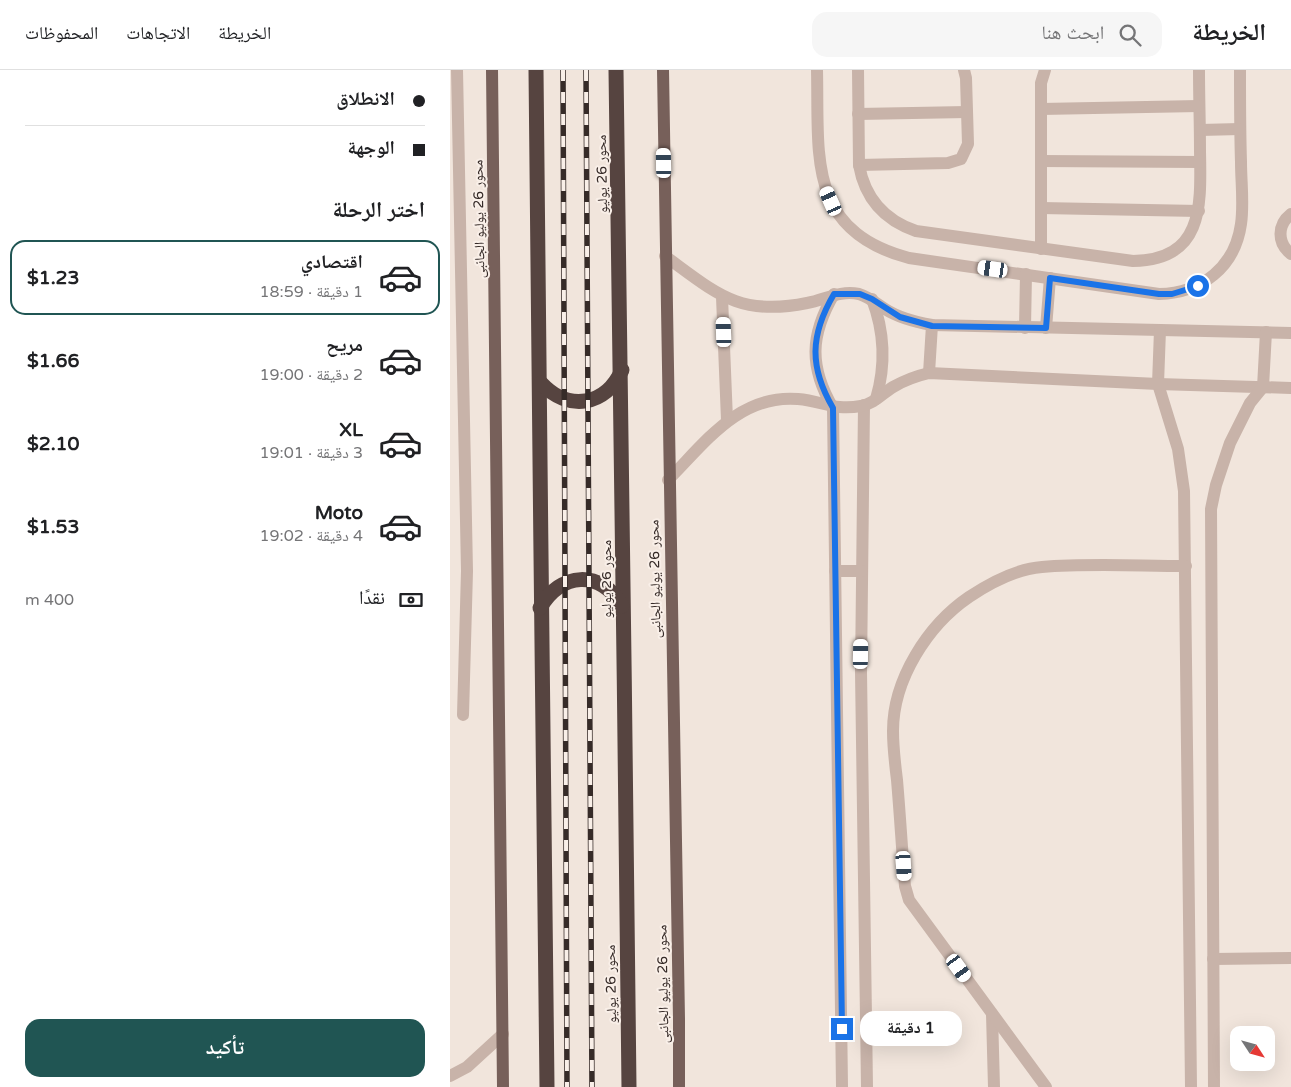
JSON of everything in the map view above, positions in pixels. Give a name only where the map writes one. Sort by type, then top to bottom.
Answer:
[{"type":"highway","points":[[536,70],[541,383],[540,608],[547,1087]]},
{"type":"highway","name":"محور 26 يوليو","points":[[616,70],[622,369],[622,606],[629,1087]]},
{"type":"highway","points":[[541,383],[556,396],[570,401],[586,401],[604,394],[612,387],[622,369]]},
{"type":"highway","points":[[540,608],[552,590],[581,579],[591,580],[609,589],[622,606]]},
{"type":"main road","name":"محور 26 يوليو الجانبى","points":[[492,70],[504,1087]]},
{"type":"main road","name":"محور 26 يوليو الجانبى","points":[[663,70],[668,480],[679,1019],[678,1087]]},
{"type":"street","points":[[457,70],[467,571],[463,715]]},
{"type":"street","points":[[817,70],[820,170],[831,201],[851,228],[863,238],[893,254],[1159,294],[1186,291],[1210,279],[1228,259],[1239,234],[1241,221],[1240,70]]},
{"type":"street","points":[[858,70],[859,164],[866,190],[882,212],[916,231],[1133,261],[1155,259],[1166,255],[1184,241],[1196,222],[1200,211],[1199,70]]},
{"type":"street","points":[[859,164],[955,162],[961,159],[967,150],[968,112],[964,70]]},
{"type":"street","points":[[1041,249],[1041,83],[1045,70]]},
{"type":"street","points":[[1041,109],[1199,106]]},
{"type":"street","points":[[858,114],[968,112]]},
{"type":"street","points":[[1200,130],[1240,129]]},
{"type":"street","points":[[1041,161],[1200,162]]},
{"type":"street","points":[[1041,208],[1200,211]]},
{"type":"street","points":[[1291,214],[1285,219],[1280,232],[1284,248],[1291,254]]},
{"type":"street","points":[[665,256],[722,297],[766,308],[789,307],[812,302],[834,294],[860,294],[872,299],[900,317],[932,326],[1291,333]]},
{"type":"street","points":[[1025,328],[1026,274]]},
{"type":"street","points":[[1046,328],[1050,278]]},
{"type":"street","points":[[834,294],[823,312],[817,331],[815,351],[819,378],[833,408],[842,1087]]},
{"type":"street","points":[[722,297],[727,420]]},
{"type":"street","points":[[872,299],[882,332],[884,349],[881,383],[876,399]]},
{"type":"street","points":[[928,373],[932,326]]},
{"type":"street","points":[[1160,330],[1158,384],[1173,428],[1182,470],[1186,566],[1191,1087]]},
{"type":"street","points":[[1214,1087],[1212,509],[1216,485],[1230,443],[1250,403],[1263,387],[1266,332]]},
{"type":"street","points":[[668,480],[727,420],[760,403],[778,399],[815,402],[833,408],[864,406],[910,378],[928,373],[1291,388]]},
{"type":"street","points":[[864,406],[860,672],[867,1087]]},
{"type":"street","points":[[1046,1087],[910,900],[905,886],[893,730],[898,701],[907,673],[921,646],[946,616],[985,587],[1012,574],[1041,567],[1186,566]]},
{"type":"street","points":[[835,571],[862,571]]},
{"type":"street","points":[[1213,959],[1291,958]]},
{"type":"street","points":[[992,1014],[994,1087]]},
{"type":"street","points":[[452,1079],[503,1034]]},
{"type":"railway","points":[[563,70],[567,1087]]},
{"type":"railway","points":[[586,70],[592,1087]]},
{"type":"route","points":[[842,1029],[833,408],[823,390],[817,371],[815,351],[817,331],[823,312],[834,294],[860,294],[872,299],[900,317],[932,326],[1046,328],[1050,278],[1159,294],[1172,294],[1198,286]]}]
